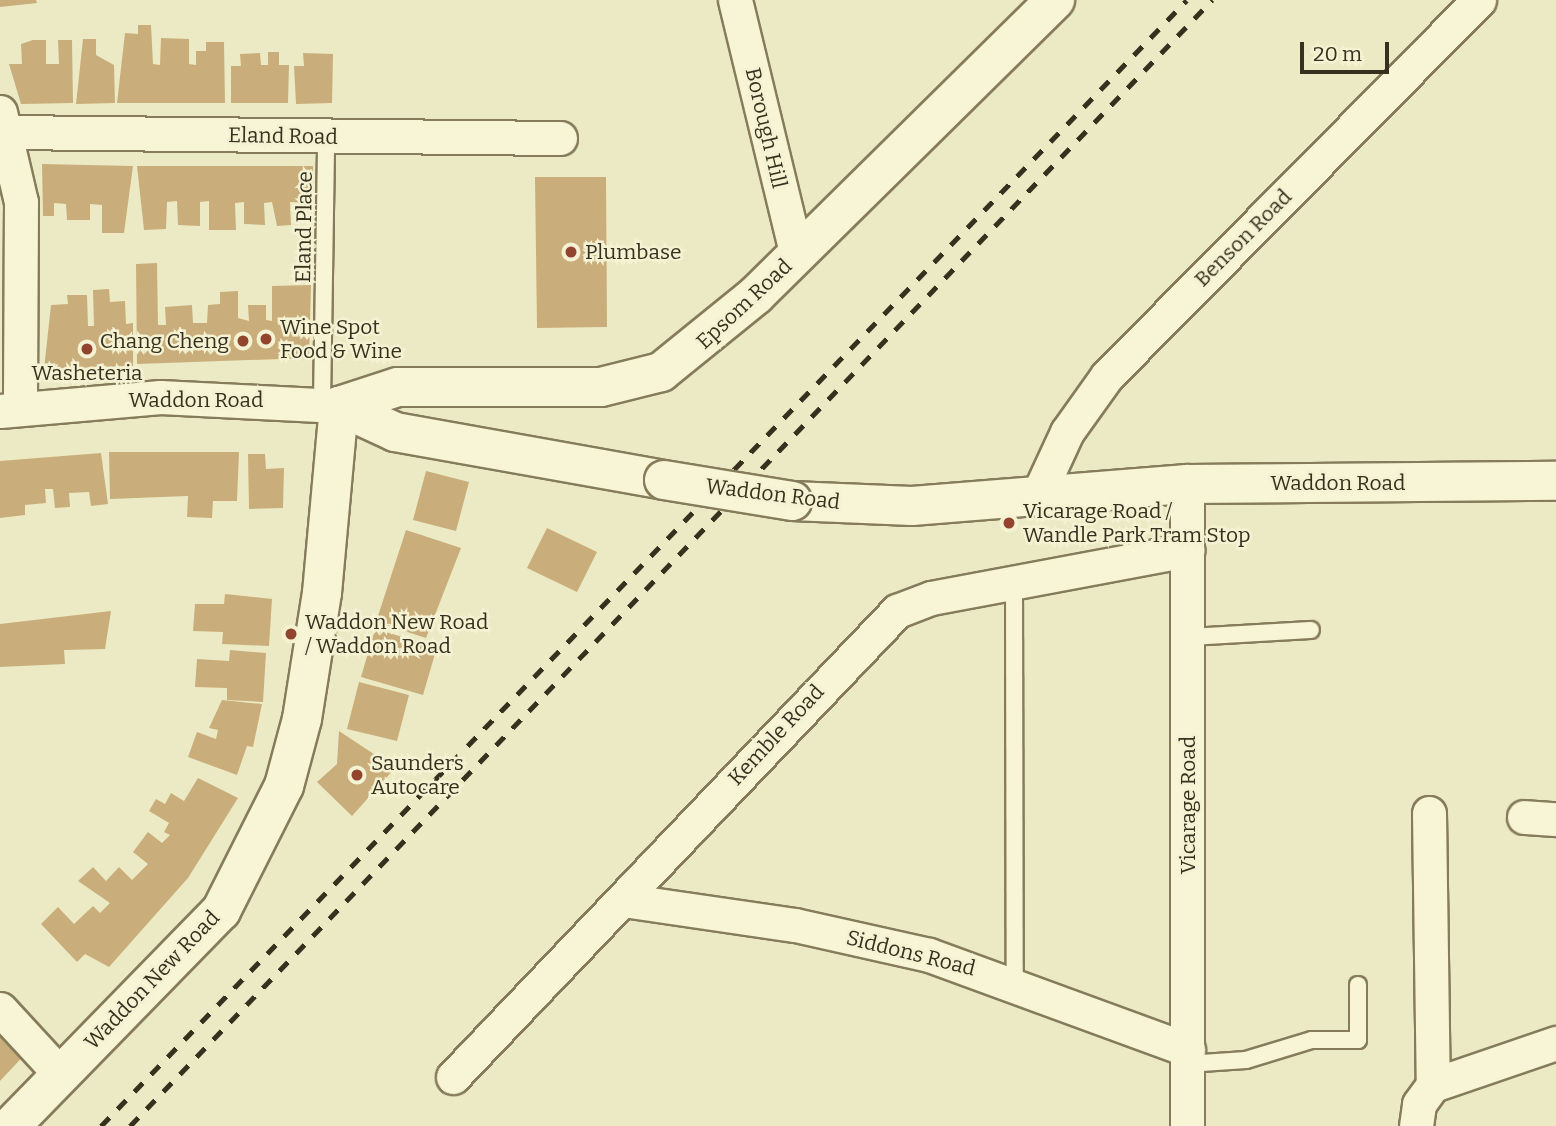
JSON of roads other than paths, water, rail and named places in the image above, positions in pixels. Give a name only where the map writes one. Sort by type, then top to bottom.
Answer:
[{"type":"street","name":"Borough Hill","points":[[734,0],[797,256]]},
{"type":"street","name":"Epsom Road","points":[[330,404],[398,387],[577,388],[646,379],[686,357],[797,256],[1055,0]]},
{"type":"street","name":"Benson Road","points":[[1037,497],[1067,432],[1107,376],[1479,0]]},
{"type":"street","name":"Eland Road","points":[[3,122],[326,136],[559,138]]},
{"type":"street","points":[[3,122],[20,202],[10,409]]},
{"type":"street","name":"Waddon Road","points":[[10,409],[160,397],[330,404],[395,432],[792,501],[912,506],[1187,484],[1556,481]]},
{"type":"street","name":"Waddon New Road","points":[[11,1126],[221,911],[284,786],[322,593],[330,404]]},
{"type":"street","name":"Vicarage Road","points":[[1187,484],[1187,1126]]},
{"type":"street","name":"Kemble Road","points":[[453,1077],[897,611],[930,598],[1188,550]]},
{"type":"street","points":[[1429,813],[1433,1085]]},
{"type":"street","name":"Siddons Road","points":[[623,900],[795,925],[929,955],[1015,983],[1188,1056]]},
{"type":"street","points":[[0,1009],[61,1075]]},
{"type":"street","points":[[1416,1126],[1419,1104],[1433,1085],[1556,1043]]},
{"type":"lane","name":"Eland Place","points":[[326,136],[330,404]]},
{"type":"lane","points":[[1014,583],[1015,983]]},
{"type":"lane","points":[[1189,637],[1311,630]]},
{"type":"lane","points":[[1188,1056],[1246,1060],[1312,1040],[1358,1040],[1358,985]]},
{"type":"railway","points":[[101,1126],[1187,0]]},
{"type":"railway","points":[[130,1126],[1212,0]]},
{"type":"place","name":"Plumbase","points":[[571,252]]},
{"type":"place","name":"Wine Spot Food & Wine","points":[[266,339]]},
{"type":"place","name":"Chang Cheng","points":[[243,341]]},
{"type":"place","name":"Washeteria","points":[[87,349]]},
{"type":"place","name":"Vicarage Road / Wandle Park Tram Stop","points":[[1009,523]]},
{"type":"place","name":"Waddon New Road / Waddon Road","points":[[291,634]]},
{"type":"place","name":"Saunders Autocare","points":[[357,775]]}]
